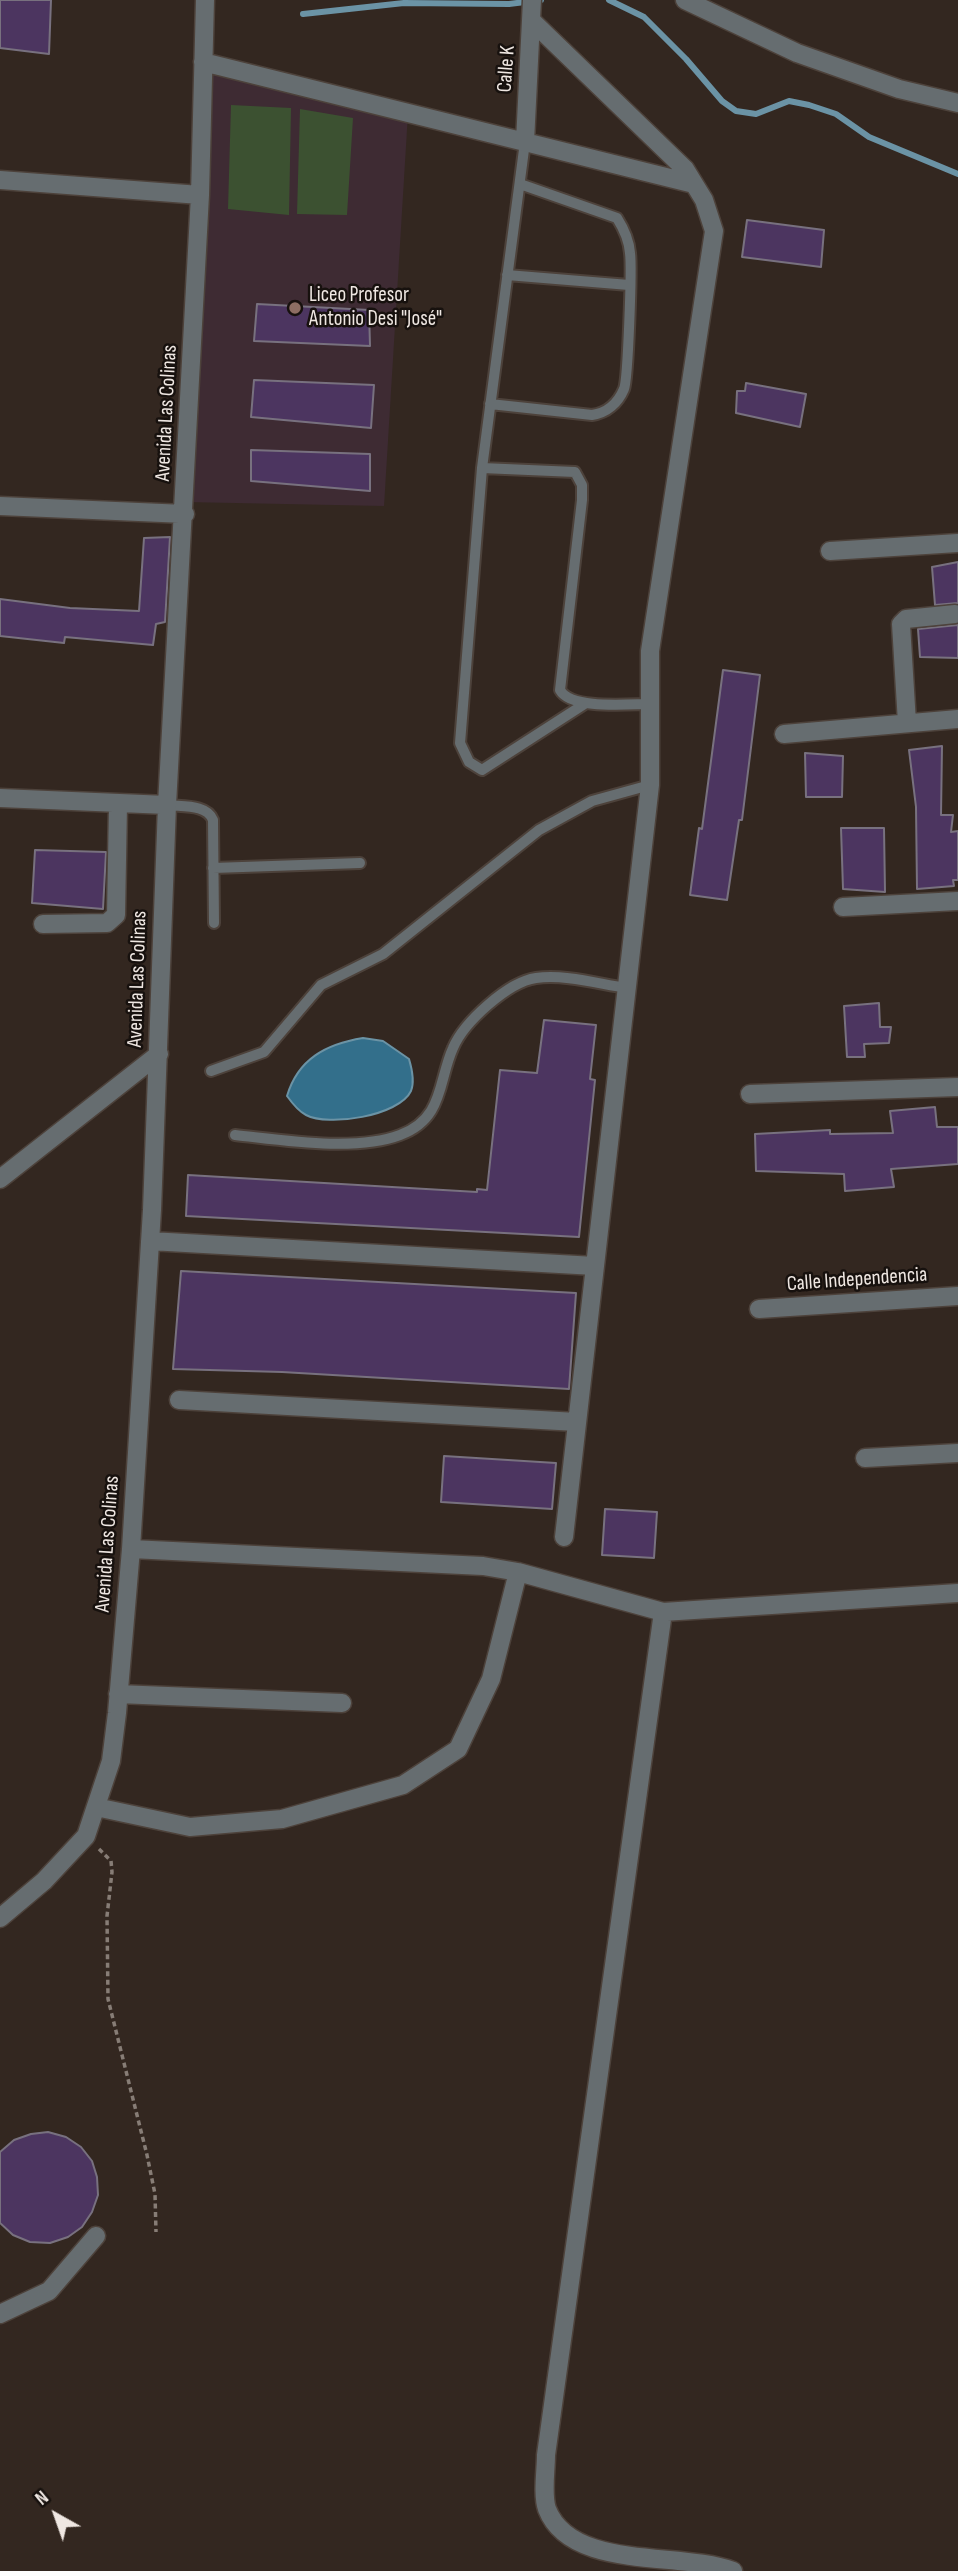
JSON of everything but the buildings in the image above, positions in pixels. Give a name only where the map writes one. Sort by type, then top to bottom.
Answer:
[{"type":"street","name":"Avenida Las Colinas","points":[[0,1918],[44,1881],[86,1836],[111,1761],[131,1549],[159,1054],[167,805],[185,514],[200,195],[205,0]]},
{"type":"street","points":[[685,0],[797,53],[899,89],[958,103]]},
{"type":"street","points":[[533,11],[685,169],[704,200],[714,231],[650,651],[650,785],[564,1537]]},
{"type":"street","name":"Calle K","points":[[525,142],[533,11]]},
{"type":"street","points":[[203,62],[694,184]]},
{"type":"street","points":[[0,180],[200,195]]},
{"type":"street","points":[[0,506],[185,514]]},
{"type":"street","points":[[830,551],[958,543]]},
{"type":"street","points":[[907,723],[901,624],[906,620],[955,614]]},
{"type":"street","points":[[784,734],[958,719]]},
{"type":"street","points":[[0,797],[118,805],[167,805]]},
{"type":"street","points":[[43,924],[107,923],[116,915],[118,805]]},
{"type":"street","points":[[843,907],[958,901]]},
{"type":"street","points":[[0,1179],[159,1054]]},
{"type":"street","points":[[750,1094],[958,1087]]},
{"type":"street","points":[[149,1241],[595,1266]]},
{"type":"street","name":"Calle Independencia","points":[[759,1309],[958,1296]]},
{"type":"street","points":[[179,1401],[577,1422]]},
{"type":"street","points":[[864,1458],[958,1453]]},
{"type":"street","points":[[131,1549],[483,1566],[518,1572],[663,1612],[958,1593]]},
{"type":"street","points":[[96,1807],[190,1827],[282,1819],[403,1785],[458,1749],[491,1679],[518,1572]]},
{"type":"street","points":[[663,1612],[546,2455],[546,2507],[558,2529],[578,2544],[611,2554],[733,2571]]},
{"type":"street","points":[[118,1695],[342,1703]]},
{"type":"street","points":[[0,2314],[50,2291],[96,2236]]},
{"type":"lane","points":[[525,142],[482,468],[460,743],[468,762],[482,770],[586,703]]},
{"type":"lane","points":[[490,404],[592,415],[602,413],[613,406],[625,388],[631,255],[624,229],[617,218],[520,184]]},
{"type":"lane","points":[[507,275],[629,285]]},
{"type":"lane","points":[[482,468],[575,472],[582,485],[560,690],[569,698],[586,703],[650,704]]},
{"type":"lane","points":[[211,1071],[264,1052],[321,985],[383,954],[539,830],[592,800],[650,785]]},
{"type":"lane","points":[[167,805],[204,809],[210,813],[214,923]]},
{"type":"lane","points":[[213,868],[360,863]]},
{"type":"lane","points":[[235,1135],[315,1144],[376,1140],[401,1135],[419,1124],[434,1107],[445,1081],[453,1047],[498,995],[537,978],[627,988]]},
{"type":"path","points":[[86,1836],[111,1861],[107,1916],[108,1998],[155,2194],[156,2232]]},
{"type":"shaded area","name":"Liceo Profesor Antonio Desi \"José\"","points":[[203,62],[408,113],[384,506],[185,502]]},
{"type":"green space","points":[[231,105],[291,108],[289,215],[228,209]]},
{"type":"green space","points":[[300,109],[353,118],[347,215],[297,214]]},
{"type":"water","points":[[363,1038],[383,1041],[409,1059],[413,1083],[404,1100],[378,1113],[346,1119],[316,1118],[298,1109],[287,1096],[298,1072],[306,1063],[315,1055],[337,1044]]},
{"type":"waterway","points":[[303,14],[404,3],[509,4],[541,0]]},
{"type":"waterway","points":[[609,0],[644,17],[686,59],[722,101],[736,111],[756,114],[789,101],[809,105],[836,114],[869,137],[958,174]]},
{"type":"place","name":"Liceo Profesor Antonio Desi \"José\"","points":[[295,308]]}]
